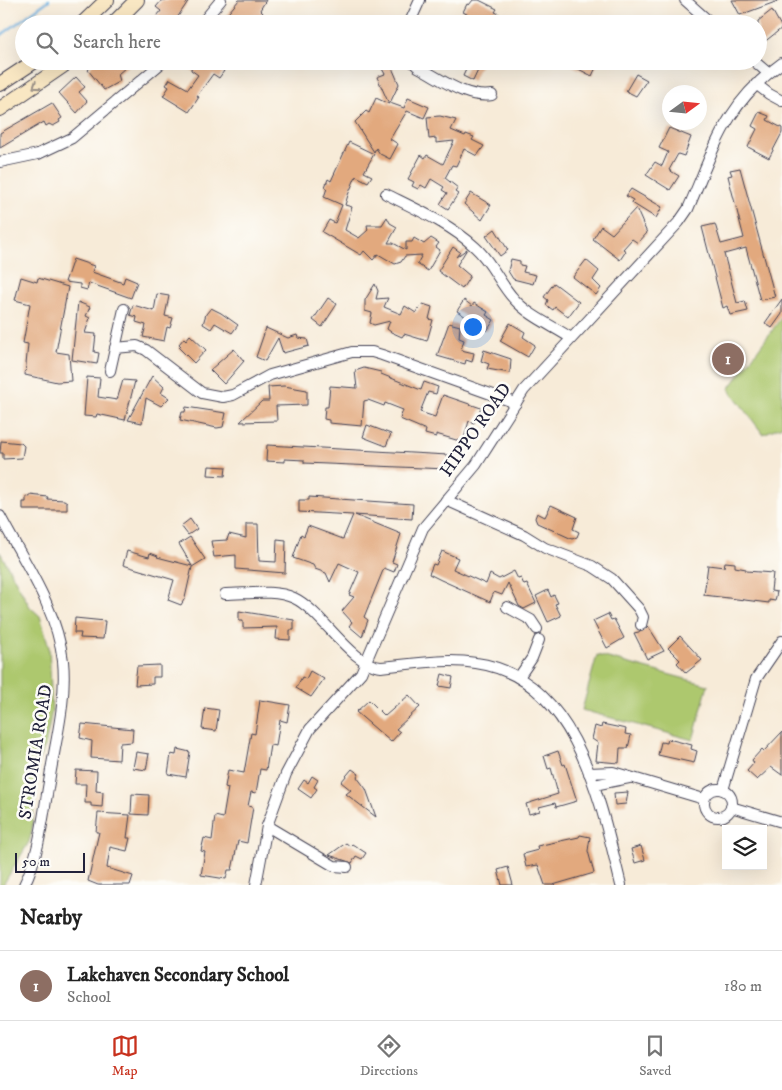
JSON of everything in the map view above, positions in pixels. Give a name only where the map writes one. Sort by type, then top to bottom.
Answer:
[{"type":"main road","points":[[91,15],[107,0]]},
{"type":"main road","points":[[122,15],[137,0]]},
{"type":"main road","points":[[0,84],[21,70]]},
{"type":"main road","points":[[0,108],[57,70]]},
{"type":"street","points":[[208,15],[221,0]]},
{"type":"street","points":[[413,15],[420,0]]},
{"type":"street","points":[[684,0],[702,15]]},
{"type":"street","name":"HIPPO ROAD","points":[[256,885],[267,826],[281,784],[307,733],[358,677],[415,542],[423,528],[476,465],[524,390],[679,222],[688,209],[729,115],[756,84],[782,63]]},
{"type":"street","points":[[0,162],[38,154],[72,138],[153,70]]},
{"type":"street","points":[[424,70],[469,94],[492,95]]},
{"type":"street","points":[[764,70],[768,73]]},
{"type":"street","points":[[756,84],[782,101]]},
{"type":"street","points":[[386,194],[425,214],[468,241],[489,262],[508,292],[522,307],[571,338]]},
{"type":"street","points":[[110,371],[124,309]]},
{"type":"street","points":[[115,348],[137,346],[146,350],[192,386],[212,396],[232,395],[278,372],[362,351],[382,355],[516,402]]},
{"type":"street","points":[[446,500],[524,535],[545,548],[592,566],[618,584],[639,609],[643,617],[641,625]]},
{"type":"street","name":"STROMIA ROAD","points":[[0,516],[45,599],[54,620],[63,662],[64,683],[59,721],[37,850],[24,885]]},
{"type":"street","points":[[225,594],[275,594],[297,600],[311,609],[350,650],[372,666],[381,668],[437,662],[478,663],[498,668],[518,677],[535,688],[564,721],[589,773],[594,785],[621,885]]},
{"type":"street","points":[[507,607],[532,620],[537,629]]},
{"type":"street","points":[[518,677],[532,658],[539,640]]},
{"type":"street","points":[[723,790],[756,679],[762,667],[782,641]]},
{"type":"street","points":[[589,773],[613,772],[704,800]]},
{"type":"street","points":[[594,785],[633,778]]},
{"type":"street","points":[[713,790],[723,790],[729,795],[731,807],[726,815],[712,816],[705,809],[704,800],[713,790]]},
{"type":"street","points":[[731,807],[782,822]]},
{"type":"street","points":[[267,826],[334,866],[347,867]]},
{"type":"green space","points":[[782,317],[782,426],[763,434],[729,389]]},
{"type":"green space","points":[[0,552],[30,607],[40,616],[49,647],[52,711],[45,747],[37,763],[32,831],[29,842],[3,885],[0,885]]},
{"type":"green space","points":[[597,655],[708,685],[693,740],[582,710]]},
{"type":"building","points":[[162,0],[189,0],[179,15],[158,15],[161,11],[156,7]]},
{"type":"building","points":[[239,0],[266,0],[260,10],[263,13],[262,15],[226,15]]},
{"type":"building","points":[[473,0],[479,0],[497,9],[495,12],[501,15],[469,15],[463,12],[467,4],[469,5]]},
{"type":"building","points":[[732,0],[778,0],[778,1],[740,15]]},
{"type":"building","points":[[772,10],[782,28],[767,40],[767,15]]},
{"type":"building","points":[[88,70],[123,70],[118,74],[120,81],[104,90]]},
{"type":"building","points":[[191,70],[224,71],[219,78],[213,74],[197,96],[199,97],[189,112],[163,96],[169,87],[166,85],[170,79],[188,89],[198,75]]},
{"type":"building","points":[[383,70],[393,70],[399,84],[390,103],[404,108],[408,98],[429,107],[424,118],[407,111],[390,139],[398,144],[390,159],[380,154],[376,148],[374,152],[355,122],[366,111],[369,113],[376,98],[389,104],[377,77],[385,74]]},
{"type":"building","points":[[466,70],[478,70],[473,81],[463,76]]},
{"type":"building","points":[[580,70],[595,70],[592,76]]},
{"type":"building","points":[[636,74],[647,80],[636,96],[626,91]]},
{"type":"building","points":[[76,77],[85,87],[79,92],[87,101],[77,113],[59,93]]},
{"type":"building","points":[[52,103],[62,118],[59,120],[60,122],[53,126],[49,124],[46,126],[44,122],[0,148],[0,133]]},
{"type":"building","points":[[759,112],[769,116],[767,120],[782,128],[782,133],[769,158],[748,147],[757,129],[752,126]]},
{"type":"building","points":[[440,116],[456,120],[451,130],[465,136],[466,134],[474,137],[472,140],[484,146],[477,156],[464,149],[456,166],[452,165],[445,178],[458,188],[455,192],[458,194],[448,209],[440,204],[447,193],[442,190],[444,187],[431,179],[426,188],[421,185],[418,189],[412,186],[414,182],[408,179],[421,155],[425,158],[427,155],[443,164],[454,141],[436,143],[436,138],[429,139],[427,117]]},
{"type":"building","points":[[668,130],[674,130],[691,137],[684,156],[678,154],[669,170],[679,176],[670,190],[646,175],[655,162],[662,166],[668,152],[659,148]]},
{"type":"building","points":[[349,142],[374,154],[364,172],[372,176],[368,182],[356,176],[348,195],[345,205],[352,207],[345,230],[359,238],[368,230],[367,225],[382,225],[387,217],[390,223],[397,227],[388,243],[393,243],[406,250],[406,242],[412,242],[414,238],[424,244],[431,238],[439,243],[436,247],[440,250],[428,271],[417,264],[422,255],[405,256],[401,262],[395,264],[378,254],[373,260],[364,251],[361,255],[322,232],[329,220],[335,223],[342,205],[324,197],[327,188],[325,187],[328,179],[331,181]]},
{"type":"building","points":[[740,168],[775,297],[760,300],[746,248],[724,254],[737,303],[745,301],[748,311],[730,315],[727,306],[723,308],[702,227],[715,224],[721,244],[744,238],[728,176],[732,175],[730,170]]},
{"type":"building","points":[[631,189],[662,207],[656,218],[632,203],[633,200],[626,196]]},
{"type":"building","points":[[471,193],[491,205],[482,220],[464,204]]},
{"type":"building","points":[[636,208],[647,233],[638,243],[632,239],[623,249],[626,251],[620,260],[593,239],[601,226],[612,234]]},
{"type":"building","points":[[495,229],[508,250],[500,256],[486,236]]},
{"type":"building","points":[[453,247],[460,252],[456,257],[467,249],[457,265],[470,276],[462,289],[438,271]]},
{"type":"building","points":[[73,259],[94,266],[92,272],[123,283],[125,277],[137,282],[131,298],[89,283],[87,290],[80,288],[80,284],[65,282]]},
{"type":"building","points":[[511,259],[520,261],[520,265],[525,266],[523,272],[536,275],[533,284],[513,279],[508,271]]},
{"type":"building","points":[[586,260],[599,271],[593,280],[601,288],[596,295],[573,277]]},
{"type":"building","points":[[21,277],[37,282],[38,278],[68,287],[56,352],[69,354],[71,381],[57,382],[25,375],[28,344],[23,343],[30,304],[15,300]]},
{"type":"building","points":[[554,283],[579,302],[568,317],[555,307],[553,310],[546,305],[548,300],[544,297]]},
{"type":"building","points":[[375,284],[378,291],[376,299],[388,298],[384,307],[401,314],[405,306],[416,313],[423,304],[432,307],[429,319],[433,320],[427,341],[404,334],[402,337],[391,332],[387,329],[390,321],[374,325],[370,323],[372,313],[365,311],[365,300]]},
{"type":"building","points":[[157,294],[169,296],[165,316],[173,318],[170,328],[167,327],[164,341],[143,337],[146,325],[136,322],[137,317],[130,315],[133,305],[154,311]]},
{"type":"building","points":[[328,298],[337,304],[322,327],[313,320]]},
{"type":"building","points":[[782,299],[782,314],[772,328],[765,323]]},
{"type":"building","points":[[464,300],[472,306],[474,303],[488,312],[486,315],[494,320],[487,331],[457,311]]},
{"type":"building","points":[[78,302],[90,307],[86,316],[90,318],[85,333],[96,334],[94,352],[99,353],[97,364],[72,360]]},
{"type":"building","points":[[211,308],[238,325],[232,333],[215,323],[211,329],[203,324],[206,314]]},
{"type":"building","points":[[449,323],[460,326],[459,338],[464,340],[461,350],[474,353],[472,362],[466,360],[465,364],[437,356]]},
{"type":"building","points":[[510,323],[525,332],[523,337],[535,345],[528,357],[500,341]]},
{"type":"building","points":[[266,328],[288,338],[297,335],[298,338],[307,339],[309,346],[283,353],[278,338],[265,361],[256,357]]},
{"type":"building","points":[[190,335],[206,350],[194,363],[179,348],[181,346],[179,344],[184,338],[186,340]]},
{"type":"building","points":[[234,349],[244,361],[224,384],[210,370]]},
{"type":"building","points":[[484,350],[511,359],[510,373],[487,369],[489,364],[481,361]]},
{"type":"building","points":[[364,368],[381,372],[381,374],[421,390],[424,382],[438,387],[436,394],[428,392],[420,412],[435,417],[443,395],[481,408],[478,417],[474,423],[469,421],[463,442],[436,434],[436,437],[425,434],[426,430],[400,419],[403,410],[385,403],[384,406],[368,400],[364,401],[362,426],[329,423],[329,420],[324,419],[325,407],[328,407],[330,386],[357,388],[355,371]]},
{"type":"building","points":[[152,376],[164,387],[161,393],[169,398],[161,406],[146,398],[142,423],[128,420]]},
{"type":"building","points":[[87,377],[100,378],[98,397],[117,400],[123,380],[135,381],[125,420],[97,414],[96,417],[84,416]]},
{"type":"building","points":[[284,386],[307,390],[307,405],[276,406],[277,421],[240,422],[262,401],[269,401],[268,387]]},
{"type":"building","points":[[186,407],[226,413],[223,427],[217,428],[180,420],[182,412],[185,412]]},
{"type":"building","points":[[367,425],[391,434],[386,446],[363,437]]},
{"type":"building","points":[[1,441],[21,443],[24,446],[22,458],[3,459],[3,453],[0,453]]},
{"type":"building","points":[[267,445],[448,455],[447,469],[304,463],[304,460],[285,459],[285,462],[266,461]]},
{"type":"building","points":[[209,466],[226,467],[225,476],[208,475]]},
{"type":"building","points":[[30,495],[64,500],[67,502],[67,510],[23,510],[23,502],[26,502],[26,496],[30,497]]},
{"type":"building","points":[[309,497],[413,504],[412,519],[355,515],[401,534],[392,562],[397,564],[394,572],[384,568],[364,617],[368,620],[362,637],[349,626],[352,622],[342,611],[354,597],[349,595],[359,572],[339,563],[330,582],[326,573],[315,569],[313,565],[293,558],[301,534],[304,536],[308,526],[343,539],[353,515],[299,512],[299,500],[309,500]]},
{"type":"building","points":[[551,505],[577,517],[573,529],[579,532],[577,537],[572,539],[537,523],[535,518],[537,513],[545,517]]},
{"type":"building","points":[[190,519],[197,529],[188,535],[181,526]]},
{"type":"building","points":[[246,524],[258,524],[259,561],[276,562],[277,539],[286,540],[285,573],[236,569],[236,555],[214,557],[211,541],[227,540],[229,534],[246,538]]},
{"type":"building","points":[[190,537],[205,559],[192,567],[185,598],[181,605],[168,600],[174,580],[123,565],[127,551],[149,557],[150,553],[157,557],[192,566],[179,544]]},
{"type":"building","points":[[442,551],[458,558],[453,569],[486,584],[490,574],[499,579],[514,571],[518,579],[521,578],[524,585],[527,584],[536,603],[524,609],[519,606],[508,583],[502,595],[494,592],[490,602],[429,574],[433,564],[436,565]]},
{"type":"building","points":[[725,562],[735,563],[735,567],[746,569],[746,571],[773,573],[771,591],[777,592],[775,601],[769,600],[769,603],[704,595],[708,565],[724,567]]},
{"type":"building","points":[[548,590],[551,597],[554,595],[558,603],[555,604],[561,616],[548,622],[536,596]]},
{"type":"building","points":[[239,611],[294,620],[294,630],[290,630],[290,640],[276,639],[277,627],[243,628],[243,621],[239,621]]},
{"type":"building","points":[[608,614],[611,620],[614,619],[624,638],[607,648],[593,621]]},
{"type":"building","points":[[75,618],[105,621],[103,639],[80,638],[81,633],[74,633]]},
{"type":"building","points":[[648,626],[664,651],[647,659],[634,633],[643,631]]},
{"type":"building","points":[[680,636],[702,660],[686,673],[677,663],[680,660],[668,648]]},
{"type":"building","points":[[160,665],[160,677],[153,677],[153,684],[135,685],[137,666]]},
{"type":"building","points":[[310,671],[324,679],[311,697],[296,688],[302,677],[306,679]]},
{"type":"building","points":[[442,674],[453,677],[451,688],[439,686]]},
{"type":"building","points":[[409,695],[420,707],[396,729],[400,732],[391,742],[356,712],[369,700],[385,716]]},
{"type":"building","points":[[260,700],[290,705],[287,722],[280,720],[276,746],[270,745],[266,770],[260,769],[256,793],[251,792],[248,806],[253,807],[247,843],[238,841],[232,870],[228,870],[226,879],[201,875],[205,852],[201,851],[204,838],[212,840],[215,816],[223,818],[228,788],[225,787],[228,770],[244,773],[251,733],[255,734]]},
{"type":"building","points":[[205,708],[219,710],[216,731],[202,729]]},
{"type":"building","points":[[82,724],[133,729],[132,742],[120,743],[119,760],[91,758],[92,741],[80,738]]},
{"type":"building","points":[[602,724],[626,729],[625,734],[631,735],[628,748],[620,748],[619,763],[596,761],[598,743],[592,739],[595,726],[601,728]]},
{"type":"building","points":[[782,732],[782,775],[771,767],[757,780],[747,771],[754,763],[752,760],[762,749],[764,751]]},
{"type":"building","points":[[668,739],[692,745],[691,749],[697,751],[694,763],[658,755],[661,742],[667,743]]},
{"type":"building","points":[[177,749],[190,752],[186,777],[168,774],[171,754],[176,755]]},
{"type":"building","points":[[558,751],[563,765],[565,764],[577,801],[556,807],[555,803],[539,807],[540,811],[529,814],[526,804],[558,794],[551,768],[548,769],[544,756]]},
{"type":"building","points":[[136,752],[149,754],[146,770],[133,768]]},
{"type":"building","points":[[352,769],[359,774],[357,777],[366,789],[376,817],[346,794],[351,790],[341,782]]},
{"type":"building","points":[[76,770],[97,771],[96,791],[103,792],[102,807],[91,806],[91,803],[85,803],[86,784],[75,784]]},
{"type":"building","points":[[312,776],[318,780],[314,787],[317,789],[311,798],[298,789],[304,780],[308,783]]},
{"type":"building","points":[[628,792],[626,804],[615,805],[614,793]]},
{"type":"building","points":[[132,794],[149,795],[148,815],[131,814]]},
{"type":"building","points":[[98,813],[130,815],[127,838],[130,838],[127,851],[110,847],[107,868],[133,876],[130,885],[98,885],[88,881],[99,832],[96,832]]},
{"type":"building","points":[[580,835],[590,837],[588,851],[594,873],[553,885],[545,885],[538,865],[526,867],[523,854],[538,850],[537,846],[579,837]]},
{"type":"building","points":[[346,843],[350,846],[352,844],[366,853],[362,859],[356,856],[352,863],[329,855]]},
{"type":"building","points":[[641,846],[645,860],[635,863],[631,849]]},
{"type":"building","points":[[508,867],[513,885],[502,885],[498,870]]},
{"type":"waterway","points":[[29,15],[49,0]]},
{"type":"waterway","points":[[0,36],[15,25]]},
{"type":"place","name":"Lakehaven Secondary School","points":[[728,359]]}]
